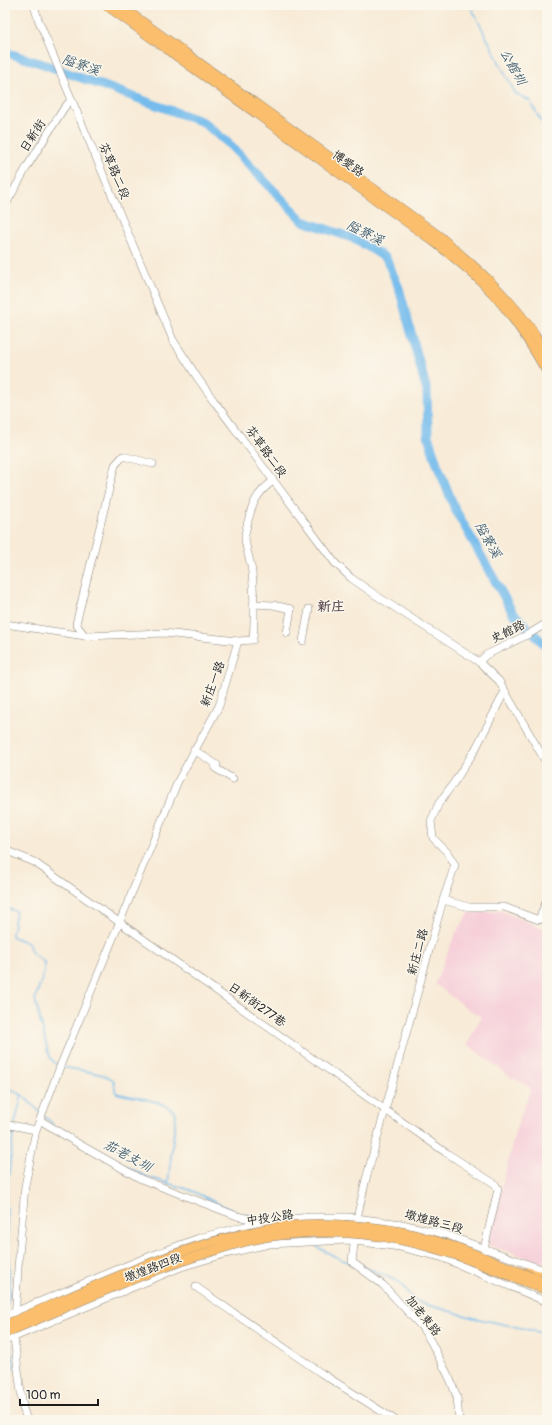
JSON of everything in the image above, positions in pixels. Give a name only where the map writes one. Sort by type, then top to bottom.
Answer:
[{"type":"main road","name":"博愛路","points":[[106,5],[432,240],[466,267],[513,312]]},
{"type":"main road","name":"博愛路","points":[[119,5],[438,236],[487,278],[547,356]]},
{"type":"main road","name":"博愛路","points":[[530,334],[547,372]]},
{"type":"main road","name":"中投公路","points":[[5,1325],[150,1263],[224,1239],[267,1229],[310,1225],[348,1225],[401,1232],[445,1243],[547,1290]]},
{"type":"main road","name":"中投公路","points":[[5,1333],[146,1273],[227,1247],[278,1236],[312,1232],[348,1232],[400,1240],[443,1250],[547,1283]]},
{"type":"main road","points":[[507,1271],[547,1277]]},
{"type":"main road","points":[[507,1271],[547,1294]]},
{"type":"street","points":[[28,5],[38,19]]},
{"type":"street","points":[[34,5],[38,19]]},
{"type":"street","name":"芬草路二段","points":[[38,19],[173,340],[197,377],[335,563],[351,578],[403,614],[479,662],[499,681],[547,764]]},
{"type":"street","name":"日新街","points":[[5,206],[28,165],[64,108],[71,100]]},
{"type":"street","points":[[85,636],[76,624],[115,465],[123,456],[153,464]]},
{"type":"street","points":[[5,624],[85,636],[164,633],[238,642],[253,640],[255,620],[252,571],[247,552],[245,535],[255,498],[263,488],[273,481]]},
{"type":"street","points":[[253,604],[291,608],[287,633]]},
{"type":"street","points":[[303,641],[309,609]]},
{"type":"street","name":"史館路","points":[[479,662],[486,655],[529,634],[547,623]]},
{"type":"street","name":"新庄一路","points":[[27,1420],[23,1408],[14,1338],[25,1186],[36,1130],[178,780],[219,706],[238,642]]},
{"type":"street","name":"新庄二路","points":[[355,1241],[357,1218],[366,1178],[443,900],[455,865],[447,852],[433,838],[431,821],[439,803],[456,781],[475,750],[505,691]]},
{"type":"street","points":[[194,750],[217,765],[215,768],[233,779]]},
{"type":"street","name":"日新街277巷","points":[[5,850],[34,862],[445,1152],[494,1184],[498,1189],[484,1249]]},
{"type":"street","points":[[443,900],[469,907],[504,907],[539,920],[547,899]]},
{"type":"street","points":[[41,1116],[72,1140],[141,1178],[237,1216],[273,1225],[307,1242]]},
{"type":"street","points":[[5,1124],[36,1130]]},
{"type":"street","name":"墩煌路三段","points":[[310,1217],[357,1218],[402,1224],[447,1234],[547,1272]]},
{"type":"street","name":"墩煌路四段","points":[[5,1316],[176,1245],[222,1231],[261,1222],[310,1217]]},
{"type":"street","name":"墩煌路四段","points":[[5,1341],[181,1267],[226,1254],[268,1244],[317,1241],[355,1241]]},
{"type":"street","points":[[355,1241],[400,1247],[442,1257],[547,1302]]},
{"type":"street","name":"加老東路","points":[[355,1241],[352,1262],[383,1285],[421,1326],[431,1342],[450,1379],[457,1397],[459,1420]]},
{"type":"street","points":[[477,1271],[484,1249]]},
{"type":"street","points":[[196,1286],[321,1373],[395,1420]]},
{"type":"shaded area","points":[[502,911],[547,930],[547,1264],[488,1245],[516,1128],[531,1088],[509,1076],[467,1044],[481,1017],[466,1008],[435,984],[455,934],[469,913]]},
{"type":"waterway","name":"公館圳","points":[[470,5],[515,93],[530,101],[547,132]]},
{"type":"waterway","name":"隘寮溪","points":[[5,52],[43,64],[203,122],[228,143],[303,221],[355,239],[386,258],[399,288],[427,391],[428,436],[437,464],[455,509],[513,613],[547,647]]},
{"type":"waterway","points":[[5,908],[16,911],[12,935],[13,937],[28,943],[32,953],[44,962],[44,973],[35,999],[48,1052],[51,1059],[58,1066]]},
{"type":"waterway","points":[[62,1067],[90,1072],[111,1078],[114,1081],[116,1093],[157,1102],[165,1105],[176,1114],[168,1183]]},
{"type":"waterway","name":"茄荖支圳","points":[[5,1086],[22,1095],[40,1112]]},
{"type":"waterway","points":[[15,1123],[22,1095]]},
{"type":"waterway","name":"茄荖支圳","points":[[44,1116],[53,1124]]},
{"type":"waterway","points":[[5,1313],[10,1292],[6,1198],[14,1128]]},
{"type":"waterway","name":"茄荖支圳","points":[[60,1128],[91,1147]]},
{"type":"waterway","name":"茄荖支圳","points":[[122,1164],[144,1176],[190,1190],[238,1213]]},
{"type":"waterway","name":"茄荖支圳","points":[[244,1214],[256,1217]]},
{"type":"waterway","points":[[317,1247],[342,1260],[350,1262]]},
{"type":"waterway","points":[[361,1265],[399,1282],[413,1299],[421,1303],[474,1318],[547,1334]]},
{"type":"waterway","points":[[10,1341],[14,1368]]},
{"type":"waterway","points":[[25,1396],[33,1420]]},
{"type":"district","name":"新庄","points":[[331,606]]}]
